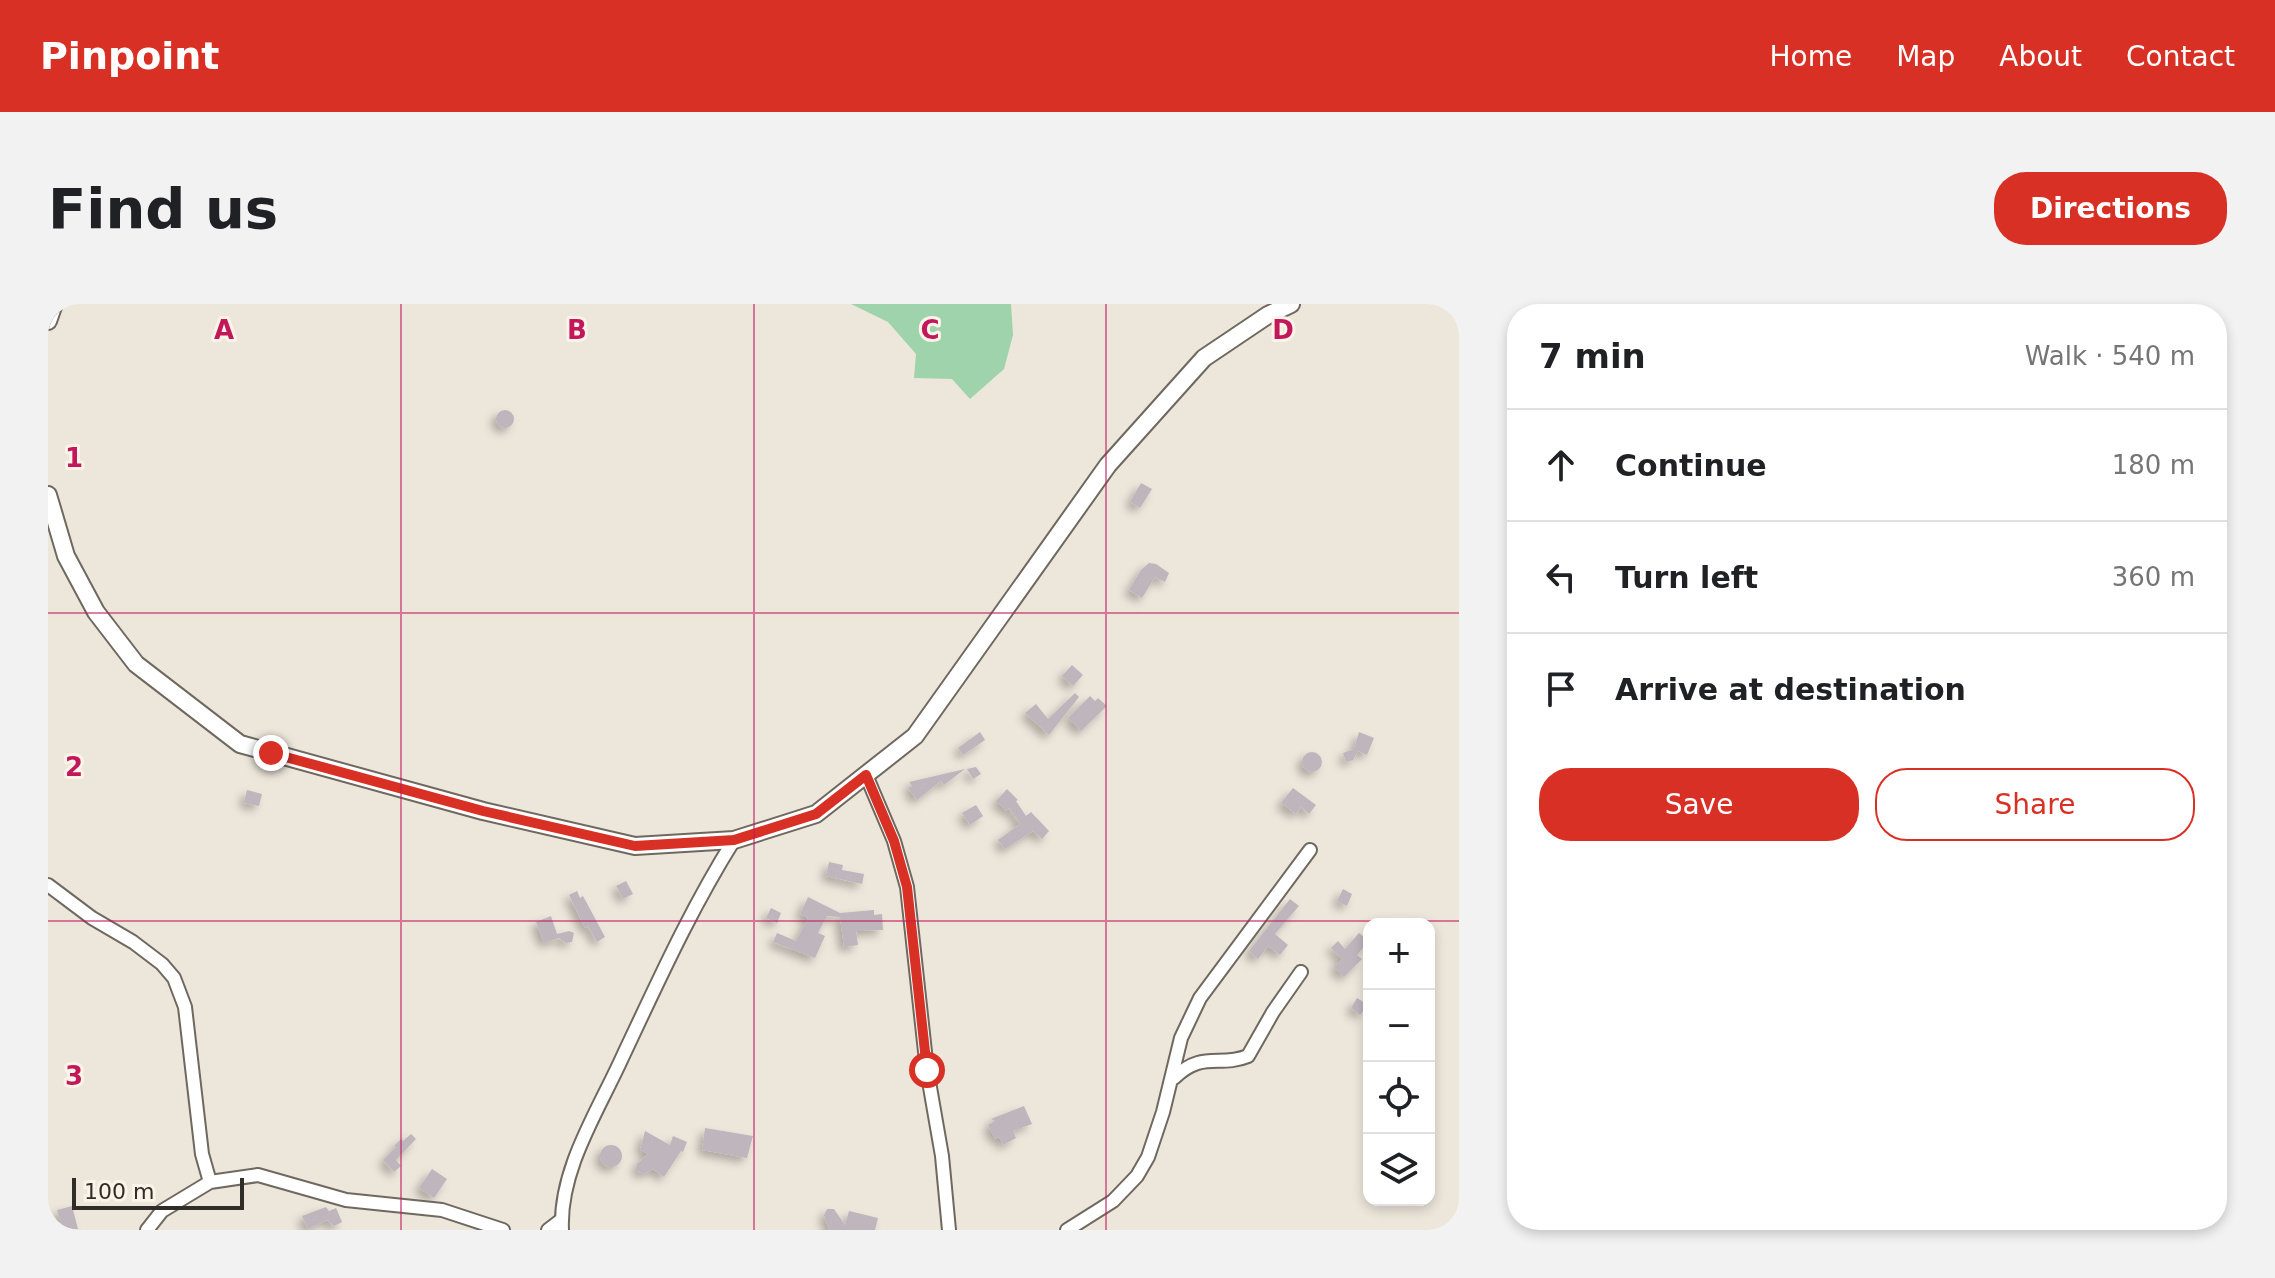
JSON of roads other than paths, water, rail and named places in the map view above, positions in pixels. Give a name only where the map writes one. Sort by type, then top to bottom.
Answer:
[{"type":"main road","points":[[48,321],[54,304]]},
{"type":"main road","points":[[48,495],[66,556],[96,612],[136,664],[240,744],[483,811],[635,846],[734,840],[816,814],[915,736],[1108,465],[1204,358],[1268,315],[1291,304]]},
{"type":"street","points":[[866,775],[894,841],[907,887],[949,1230]]},
{"type":"street","points":[[548,1230],[561,1225],[566,1188],[580,1149],[673,949],[703,890],[734,840]]},
{"type":"street","points":[[1067,1230],[1113,1201],[1137,1176],[1148,1157],[1174,1078],[1181,1038],[1200,998],[1310,850]]},
{"type":"street","points":[[48,885],[92,918],[133,942],[174,978],[185,1007],[202,1154],[210,1182]]},
{"type":"street","points":[[1174,1078],[1197,1062],[1248,1056],[1301,972]]},
{"type":"street","points":[[147,1230],[162,1211],[210,1182],[258,1175],[346,1200],[442,1210],[503,1230]]}]
